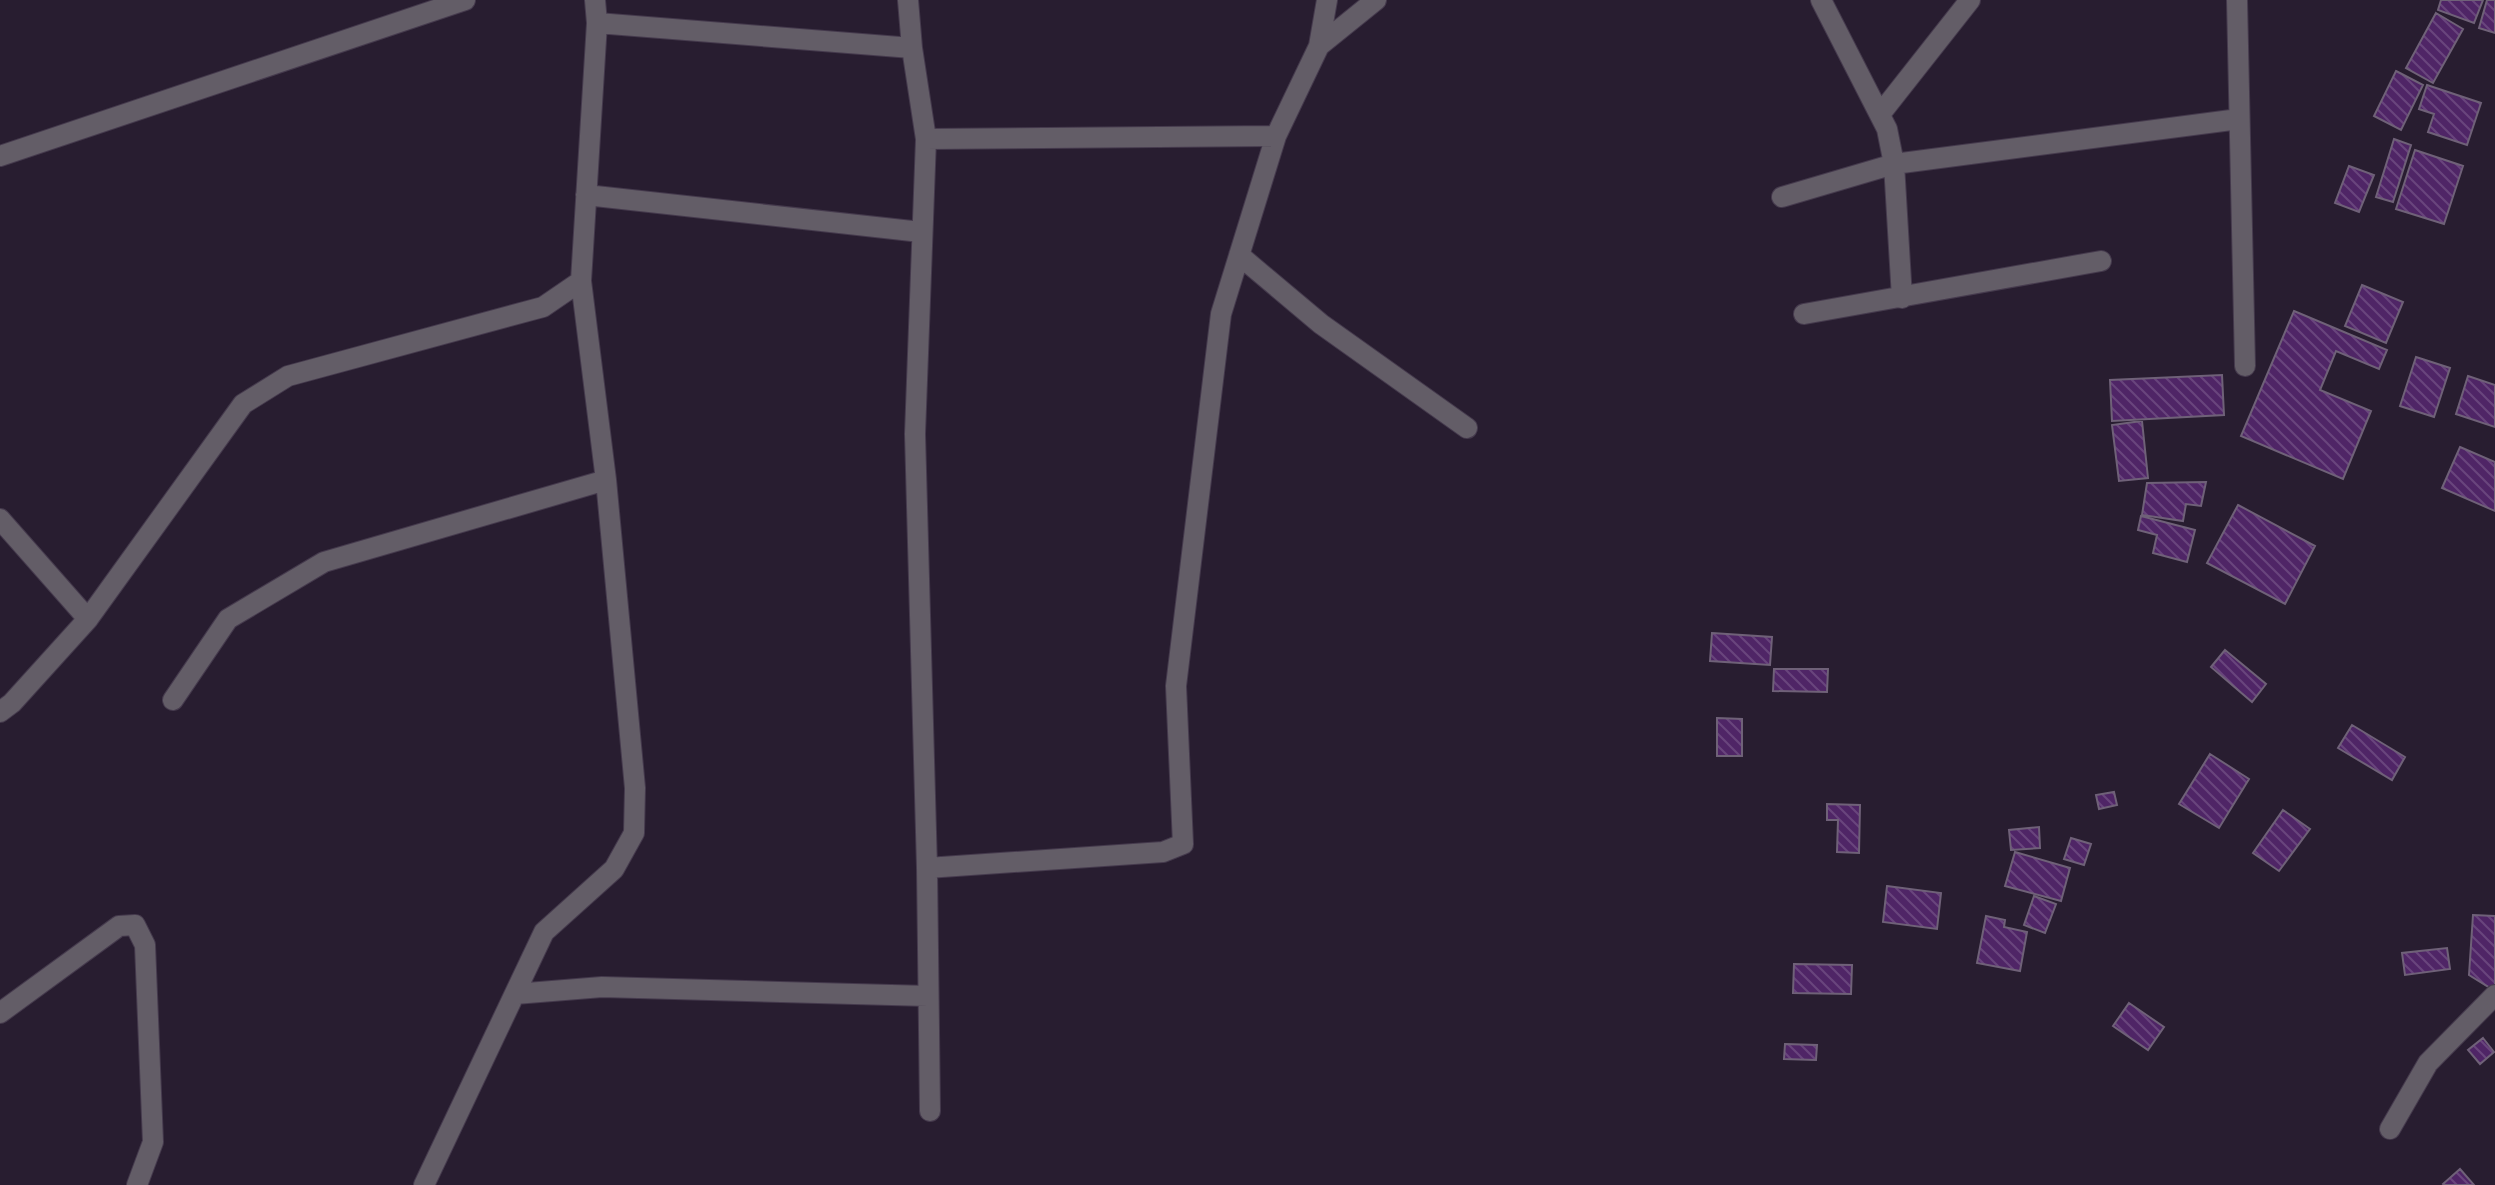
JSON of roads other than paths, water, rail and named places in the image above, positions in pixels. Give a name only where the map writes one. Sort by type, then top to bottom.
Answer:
[{"type":"street","points":[[0,156],[465,0]]},
{"type":"street","points":[[424,1185],[544,932],[614,869],[634,833],[635,788],[606,480],[581,281],[597,23],[595,0]]},
{"type":"street","points":[[908,0],[926,139],[915,434],[930,1111]]},
{"type":"street","points":[[927,868],[1163,852],[1183,844],[1184,809],[1176,686],[1221,314],[1276,136],[1319,46],[1327,0]]},
{"type":"street","points":[[1319,46],[1376,0]]},
{"type":"street","points":[[1821,0],[1881,113],[1894,164],[1902,298]]},
{"type":"street","points":[[1881,113],[1970,0]]},
{"type":"street","points":[[2237,0],[2245,366]]},
{"type":"street","points":[[597,23],[912,48]]},
{"type":"street","points":[[1782,197],[1894,164],[2239,119]]},
{"type":"street","points":[[926,139],[1276,136]]},
{"type":"street","points":[[586,195],[921,232]]},
{"type":"street","points":[[1239,255],[1321,324],[1467,428]]},
{"type":"street","points":[[1804,314],[2101,261]]},
{"type":"street","points":[[0,712],[12,703],[88,619],[243,404],[288,376],[543,307],[581,281]]},
{"type":"street","points":[[173,700],[228,619],[324,562],[606,480]]},
{"type":"street","points":[[0,519],[88,619]]},
{"type":"street","points":[[0,1013],[119,926],[135,925],[145,945],[153,1142],[137,1185]]},
{"type":"street","points":[[515,994],[602,987],[928,996]]},
{"type":"street","points":[[2390,1129],[2428,1063],[2495,995]]}]
